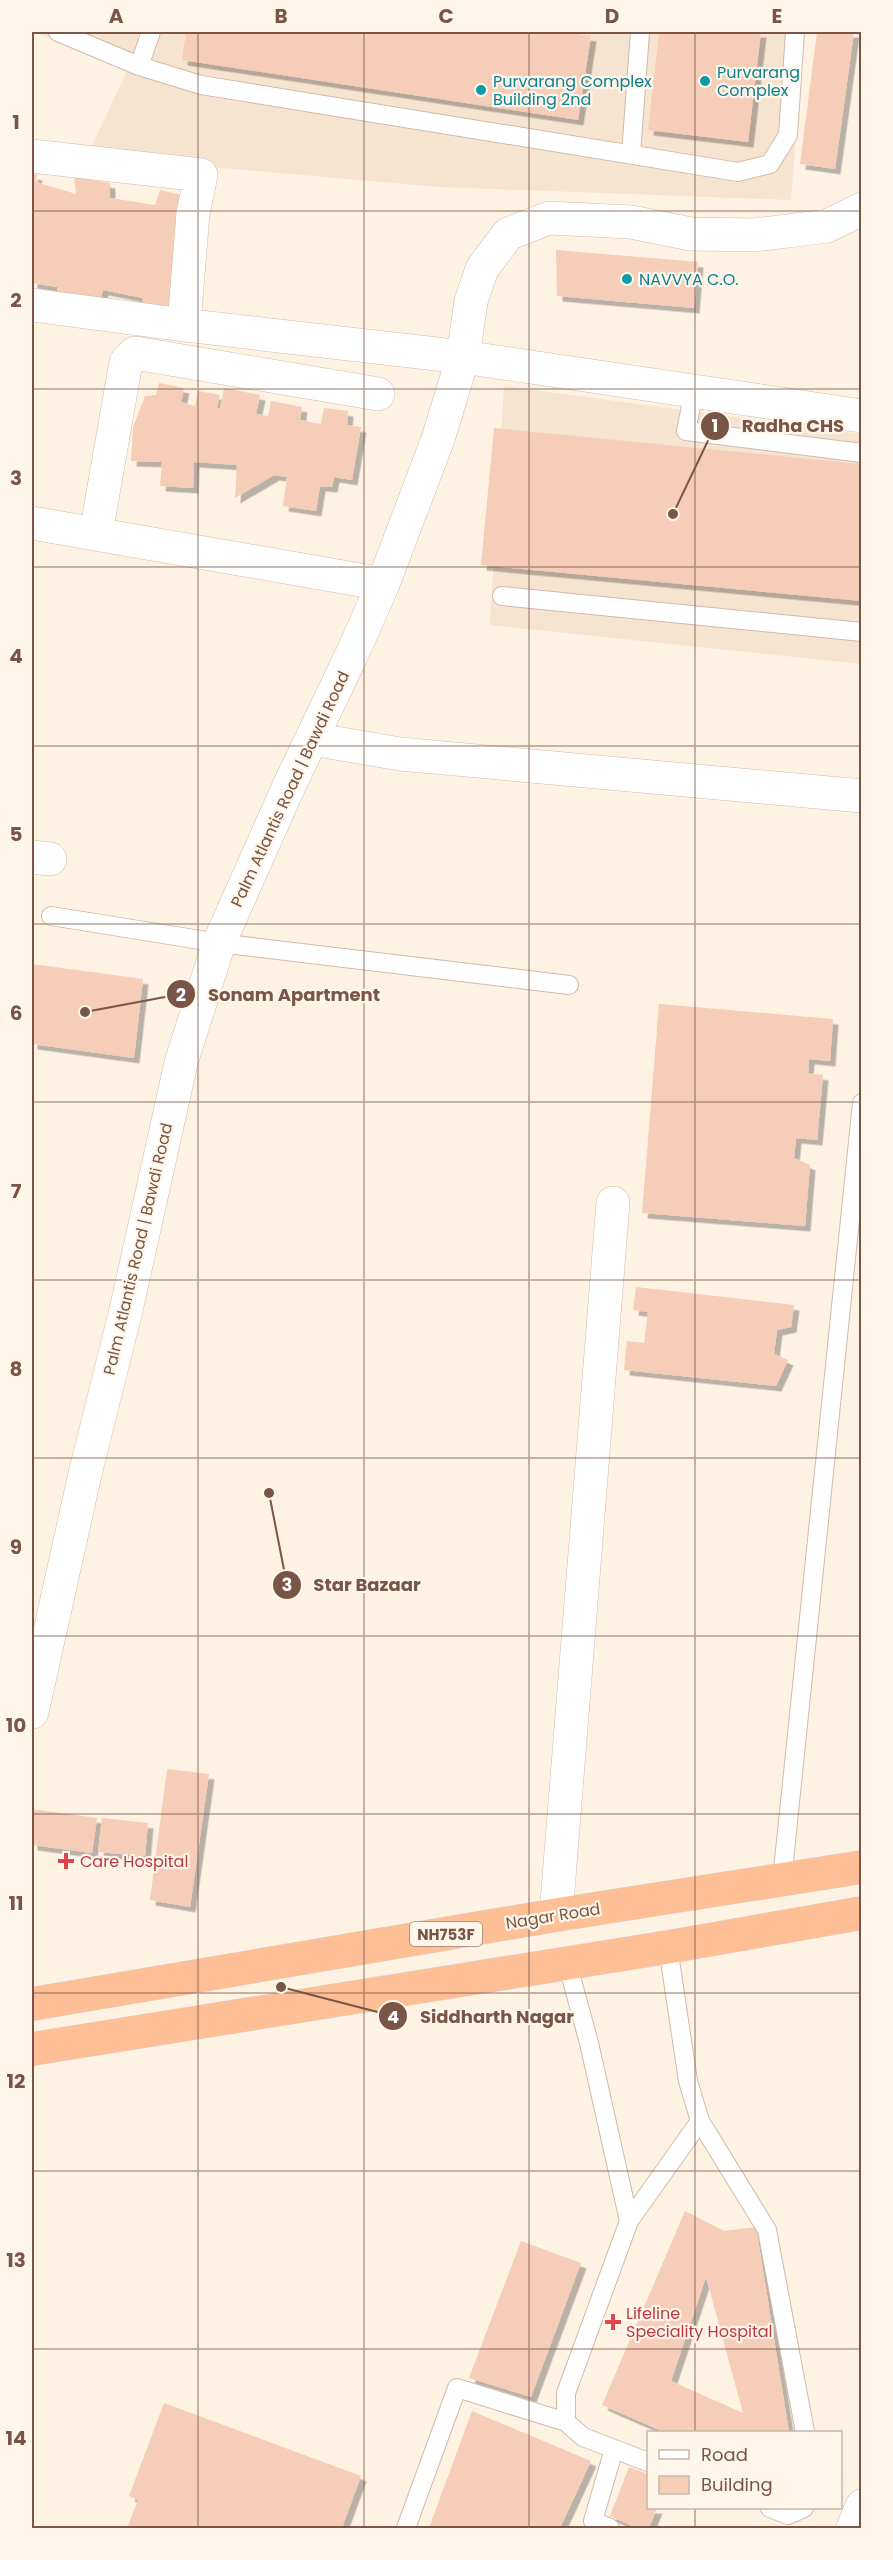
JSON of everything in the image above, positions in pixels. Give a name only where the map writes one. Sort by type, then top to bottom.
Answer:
[{"type":"highway","name":"Nagar Road","points":[[32,2004],[556,1914],[861,1867]]},
{"type":"highway","points":[[32,2049],[669,1947],[861,1913]]},
{"type":"highway","points":[[474,1978],[476,1928]]},
{"type":"street","points":[[32,156],[201,174],[193,213],[184,325]]},
{"type":"street","name":"Palm Atlantis Road | Bawdi Road","points":[[32,1712],[181,1063],[219,943],[383,584],[438,439],[463,357],[471,301],[482,269],[508,234],[549,218],[631,222],[691,234],[754,235],[827,226],[861,209]]},
{"type":"street","points":[[827,226],[861,231]]},
{"type":"street","points":[[32,304],[184,325],[463,357],[861,416]]},
{"type":"street","points":[[96,533],[126,362],[135,353],[378,394]]},
{"type":"street","points":[[32,523],[383,584]]},
{"type":"street","points":[[312,739],[400,754],[861,796]]},
{"type":"street","points":[[556,1914],[613,1203]]},
{"type":"street","points":[[853,2529],[861,2506]]},
{"type":"lane","points":[[58,32],[139,66],[201,85],[738,172],[770,164],[788,135],[795,32]]},
{"type":"lane","points":[[139,66],[151,32]]},
{"type":"lane","points":[[631,154],[640,32]]},
{"type":"lane","points":[[694,392],[686,431],[861,453]]},
{"type":"lane","points":[[502,596],[861,632]]},
{"type":"lane","points":[[51,916],[219,943],[569,985]]},
{"type":"lane","points":[[782,1880],[861,1103]]},
{"type":"lane","points":[[669,1947],[688,2080],[700,2121],[767,2230],[804,2431]]},
{"type":"lane","points":[[567,1962],[589,2043],[629,2221]]},
{"type":"lane","points":[[566,2422],[566,2392],[629,2221],[700,2121]]},
{"type":"lane","points":[[406,2529],[457,2388],[566,2422],[583,2437],[647,2462]]},
{"type":"lane","points":[[610,2529],[593,2521],[614,2449]]},
{"type":"lane","points":[[773,2509],[788,2515],[802,2509]]},
{"type":"shaded area","points":[[34,32],[804,32],[791,200],[439,187],[87,156],[127,71]]},
{"type":"shaded area","points":[[504,386],[861,434],[861,664],[490,625]]},
{"type":"building","name":"Purvarang Complex Building 2nd","points":[[186,32],[562,32],[591,36],[578,120],[182,60]]},
{"type":"building","name":"Purvarang Complex","points":[[659,32],[761,32],[748,142],[648,130]]},
{"type":"building","points":[[817,32],[854,32],[835,169],[800,164]]},
{"type":"building","points":[[32,174],[37,175],[36,182],[76,194],[74,177],[110,183],[110,198],[155,205],[160,190],[190,197],[175,316],[142,312],[143,298],[103,290],[100,301],[57,299],[57,287],[32,283]]},
{"type":"building","name":"NAVVYA C.O.","points":[[556,250],[698,262],[694,308],[557,296]]},
{"type":"building","points":[[159,383],[184,388],[181,402],[195,406],[198,391],[220,395],[217,408],[220,408],[224,388],[260,395],[256,414],[268,416],[271,401],[302,407],[300,420],[321,424],[324,408],[348,411],[347,425],[361,427],[352,480],[334,477],[332,487],[320,486],[316,511],[283,506],[287,477],[274,475],[235,498],[237,465],[194,462],[193,488],[160,486],[162,462],[131,461],[133,427],[145,396],[156,395]]},
{"type":"building","points":[[494,428],[862,464],[862,601],[481,565]]},
{"type":"building","points":[[32,964],[143,979],[134,1058],[32,1044]]},
{"type":"building","points":[[659,1004],[833,1019],[830,1061],[809,1059],[808,1073],[823,1075],[817,1140],[796,1138],[794,1158],[810,1165],[805,1226],[642,1213]]},
{"type":"building","points":[[636,1287],[794,1305],[791,1327],[777,1330],[774,1354],[788,1360],[776,1386],[624,1370],[627,1341],[644,1343],[648,1312],[633,1310]]},
{"type":"building","points":[[167,1769],[209,1774],[190,1907],[150,1900]]},
{"type":"building","points":[[32,1809],[97,1818],[92,1853],[32,1845]]},
{"type":"building","points":[[102,1818],[148,1823],[145,1856],[98,1852]]},
{"type":"building","points":[[685,2211],[724,2231],[756,2227],[789,2431],[662,2431],[602,2405]],"holes":[[[706,2277],[743,2413],[671,2381]]]},
{"type":"building","points":[[521,2241],[581,2263],[531,2397],[469,2378]]},
{"type":"building","points":[[164,2403],[361,2476],[342,2528],[127,2528],[138,2500],[129,2496]]},
{"type":"building","points":[[472,2411],[591,2461],[560,2528],[429,2528]]},
{"type":"building","points":[[629,2467],[647,2474],[647,2509],[657,2509],[649,2528],[637,2528],[610,2516]]},
{"type":"place","name":"Purvarang Complex","points":[[705,81]]},
{"type":"place","name":"Purvarang Complex Building 2nd","points":[[481,90]]},
{"type":"place","name":"NAVVYA C.O.","points":[[627,279]]},
{"type":"place","name":"Radha CHS","points":[[673,514]]},
{"type":"place","name":"Sonam Apartment","points":[[85,1012]]},
{"type":"place","name":"Star Bazaar","points":[[269,1493]]},
{"type":"place","name":"Care Hospital","points":[[66,1861]]},
{"type":"place","name":"Siddharth Nagar","points":[[281,1987]]},
{"type":"place","name":"Lifeline Speciality Hospital","points":[[613,2322]]}]
